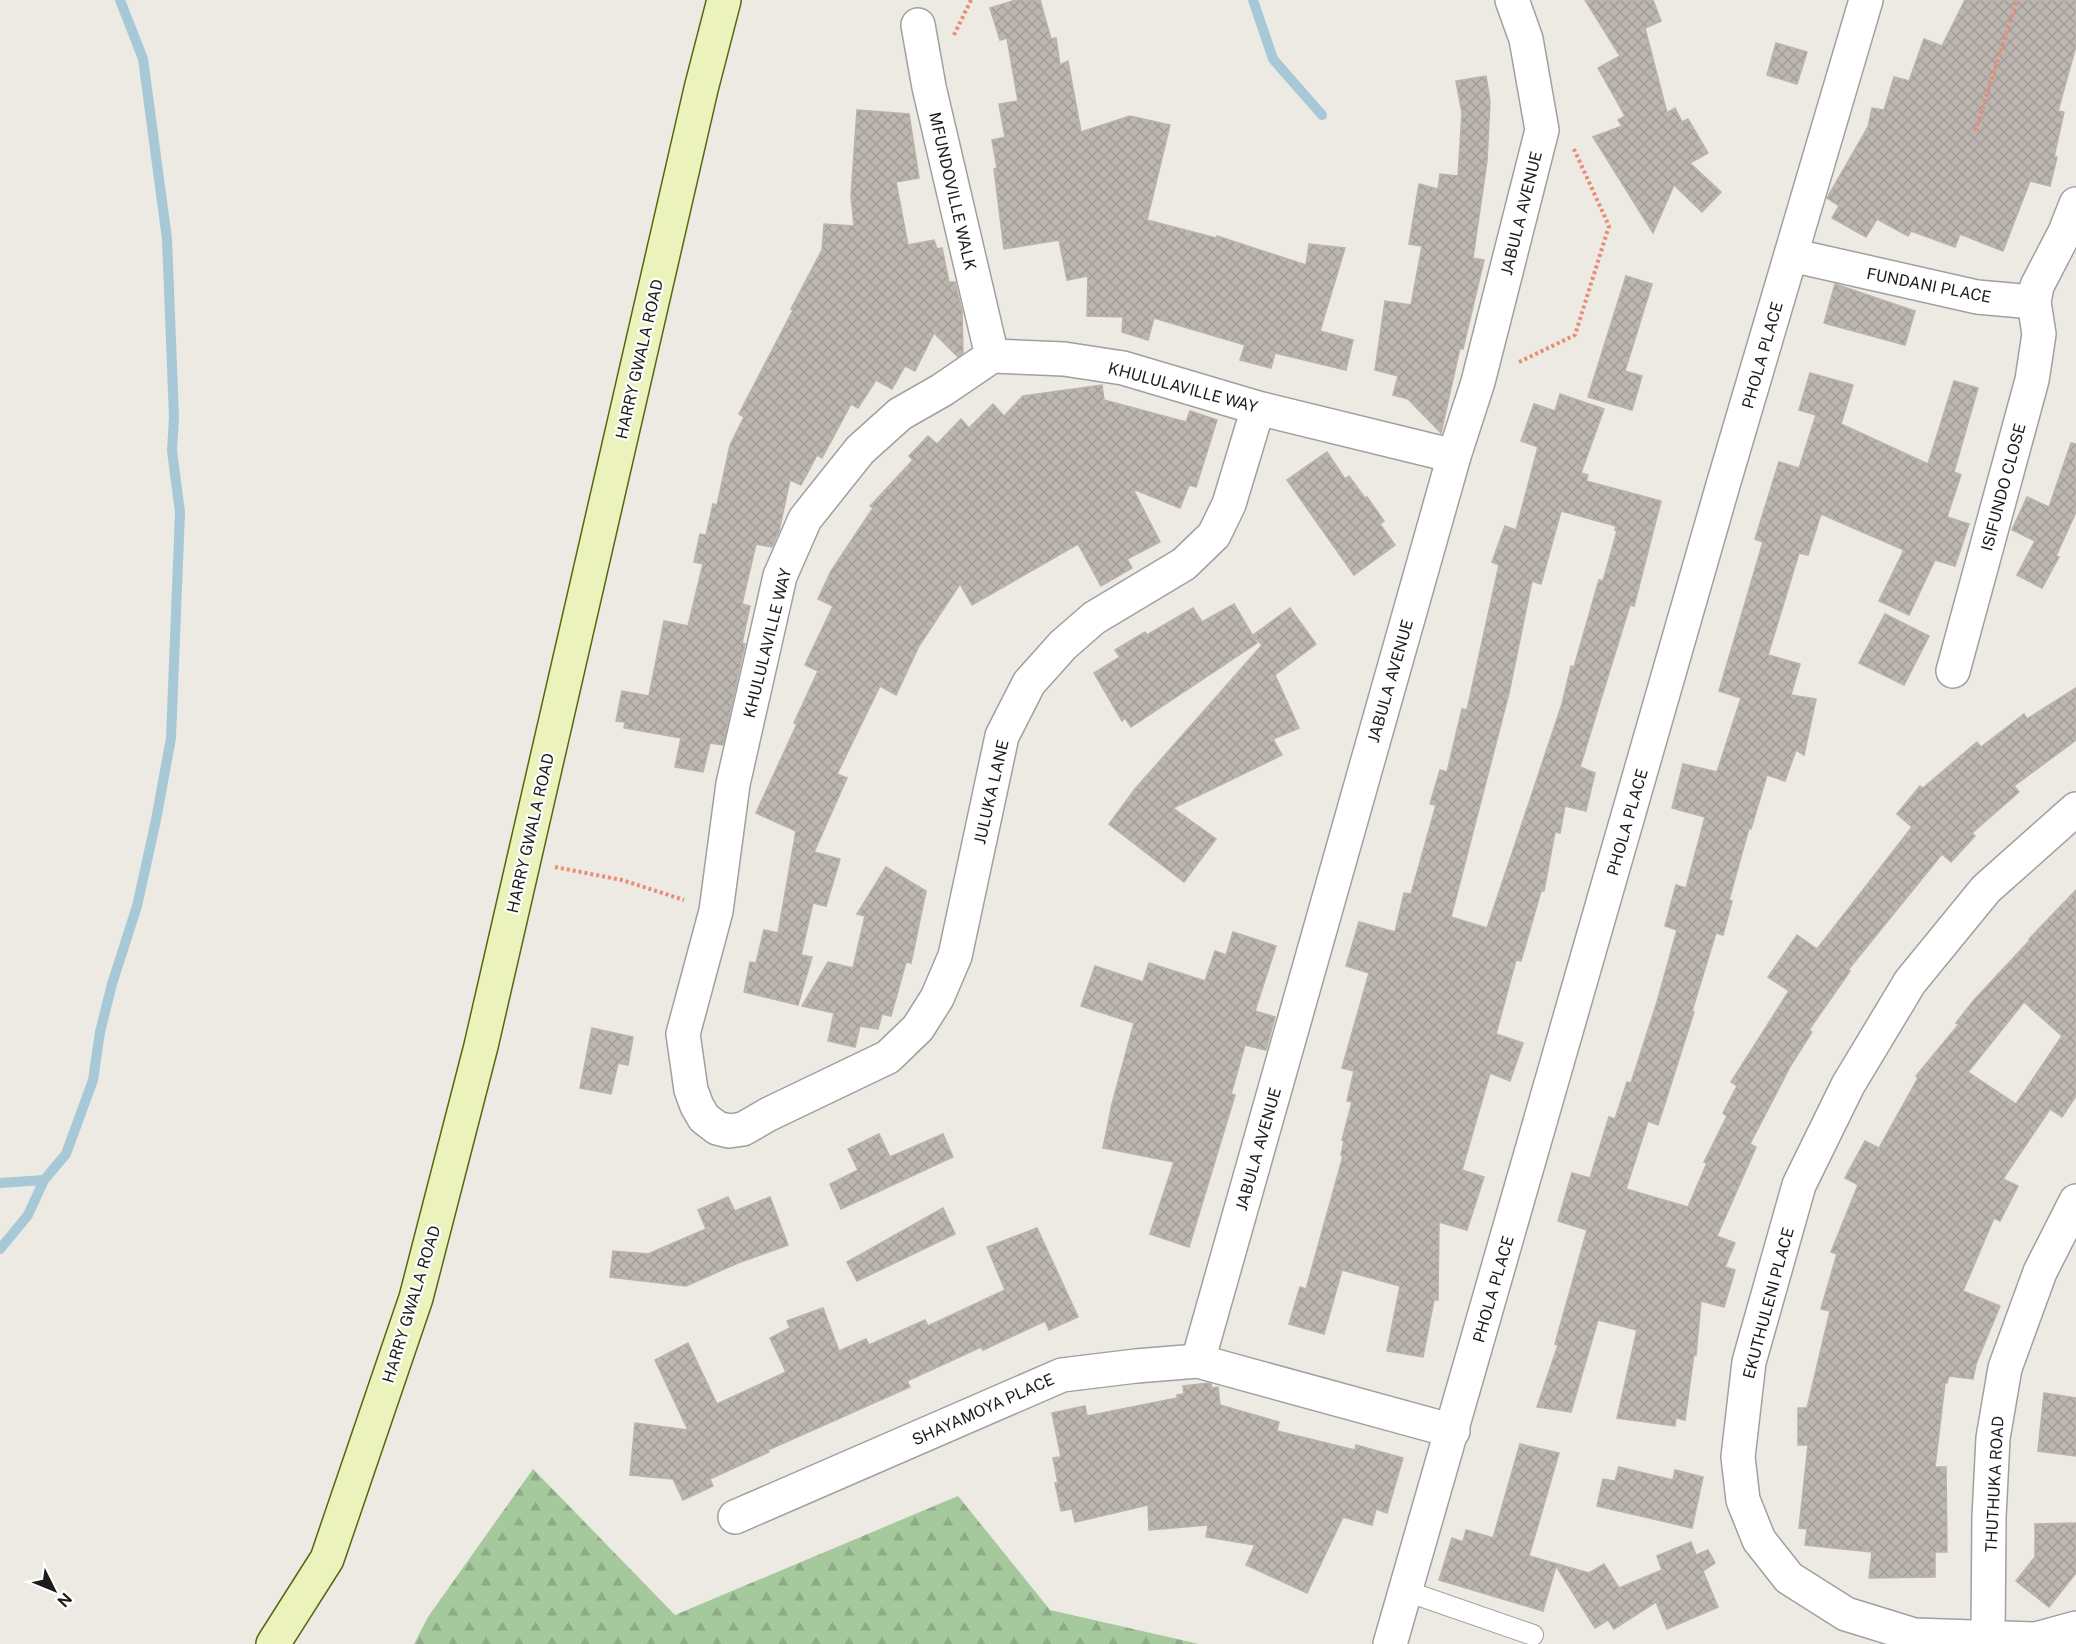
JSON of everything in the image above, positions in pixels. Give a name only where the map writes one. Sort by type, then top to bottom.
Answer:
[{"type":"main road","name":"HARRY GWALA ROAD","points":[[273,1644],[327,1559],[416,1298],[481,1046],[701,89],[724,0]]},
{"type":"street","name":"JABULA AVENUE","points":[[1198,1361],[1454,456],[1478,382],[1542,130],[1526,39],[1512,0]]},
{"type":"street","name":"PHOLA PLACE","points":[[1390,1644],[1866,0]]},
{"type":"street","name":"MFUNDOVILLE WALK","points":[[918,25],[929,87],[992,356]]},
{"type":"street","points":[[2034,302],[2037,286],[2065,232],[2076,204]]},
{"type":"street","name":"FUNDANI PLACE","points":[[1791,255],[1977,297],[2034,302]]},
{"type":"street","name":"ISIFUNDO CLOSE","points":[[1953,670],[2032,380],[2039,334],[2034,302]]},
{"type":"street","name":"KHULULAVILLE WAY","points":[[743,1129],[729,1131],[717,1128],[704,1118],[692,1090],[683,1034],[716,911],[733,784],[780,576],[806,519],[860,450],[900,414],[942,390],[992,356],[1064,359],[1123,368],[1258,408],[1454,456]]},
{"type":"street","name":"JULUKA LANE","points":[[743,1129],[769,1114],[888,1058],[918,1028],[937,998],[955,956],[1002,736],[1029,683],[1063,645],[1094,618],[1184,564],[1214,535],[1229,504],[1258,408]]},
{"type":"street","name":"EKUTHULENI PLACE","points":[[2076,809],[1986,889],[1910,982],[1848,1085],[1799,1185],[1749,1362],[1738,1457],[1743,1500],[1759,1540],[1789,1578],[1846,1614],[1914,1635],[2036,1640],[2076,1628]]},
{"type":"street","name":"THUTHUKA ROAD","points":[[1988,1638],[1989,1517],[1993,1438],[2005,1368],[2040,1272],[2076,1201]]},
{"type":"street","name":"SHAYAMOYA PLACE","points":[[735,1517],[1062,1375],[1198,1361],[1453,1431]]},
{"type":"lane","points":[[1406,1592],[1533,1635]]},
{"type":"path","points":[[1975,131],[2017,0]]},
{"type":"path","points":[[1478,382],[1575,334],[1609,226],[1570,141],[1542,130]]},
{"type":"path","points":[[524,861],[622,880],[716,911]]},
{"type":"green space","points":[[533,1469],[675,1615],[958,1496],[1050,1610],[1199,1644],[414,1644],[428,1617]]},
{"type":"building","points":[[1016,0],[1040,0],[1051,39],[1056,38],[1060,65],[1068,61],[1081,132],[1130,116],[1170,125],[1147,220],[1216,238],[1217,236],[1306,265],[1309,244],[1345,248],[1320,331],[1353,340],[1346,370],[1275,353],[1271,368],[1240,360],[1245,345],[1154,318],[1148,340],[1122,332],[1123,317],[1087,316],[1088,276],[1067,280],[1059,240],[1004,249],[994,169],[997,168],[992,140],[1005,137],[999,104],[1018,101],[1007,38],[1000,40],[990,8]]},
{"type":"building","points":[[1585,0],[1653,0],[1661,21],[1645,28],[1667,113],[1675,108],[1682,122],[1688,119],[1708,153],[1690,163],[1721,192],[1702,212],[1674,185],[1653,233],[1593,137],[1622,126],[1618,120],[1625,116],[1598,68],[1620,56]]},
{"type":"building","points":[[1965,0],[2076,0],[2076,46],[2058,111],[2064,112],[2050,186],[2030,181],[2003,251],[1960,234],[1955,247],[1911,231],[1908,236],[1877,219],[1866,237],[1832,218],[1839,206],[1827,198],[1868,127],[1872,108],[1884,110],[1894,77],[1909,81],[1924,39],[1942,46]]},
{"type":"building","points":[[1776,43],[1807,52],[1797,84],[1767,75]]},
{"type":"building","points":[[1486,76],[1490,101],[1487,161],[1473,258],[1484,260],[1463,349],[1460,348],[1441,433],[1408,399],[1393,395],[1398,376],[1375,370],[1385,301],[1411,305],[1422,246],[1409,244],[1419,184],[1438,189],[1440,174],[1458,176],[1462,113],[1456,81]]},
{"type":"building","points":[[857,110],[909,114],[919,178],[896,182],[908,245],[934,240],[937,249],[942,248],[949,282],[955,282],[962,311],[963,353],[958,357],[934,333],[915,371],[905,366],[892,389],[876,380],[858,408],[851,404],[822,458],[817,455],[801,485],[790,480],[779,531],[772,547],[756,544],[742,604],[750,606],[742,643],[745,644],[723,745],[710,743],[703,772],[675,767],[681,738],[624,728],[625,722],[616,721],[622,691],[649,696],[664,621],[688,626],[703,564],[694,562],[700,534],[706,535],[713,504],[717,505],[730,445],[744,417],[739,414],[822,250],[824,224],[854,226],[851,196]]},
{"type":"building","points":[[1626,276],[1652,284],[1625,371],[1642,376],[1632,410],[1588,397]]},
{"type":"building","points":[[1835,284],[1915,311],[1905,345],[1824,323]]},
{"type":"building","points":[[1810,373],[1853,385],[1841,424],[1928,464],[1954,381],[1978,388],[1954,472],[1961,475],[1947,517],[1969,524],[1955,566],[1935,560],[1909,615],[1879,601],[1904,550],[1821,514],[1808,555],[1799,553],[1768,655],[1800,664],[1791,695],[1816,699],[1804,755],[1796,750],[1785,781],[1767,775],[1751,829],[1749,828],[1729,900],[1732,901],[1723,935],[1716,933],[1658,1125],[1648,1121],[1626,1189],[1688,1207],[1707,1163],[1704,1162],[1727,1116],[1723,1113],[1737,1086],[1731,1082],[1789,991],[1768,977],[1797,935],[1817,949],[1912,827],[1897,814],[1920,786],[1923,788],[1977,742],[1981,747],[2024,714],[2027,719],[2076,688],[2076,740],[2014,786],[2019,792],[1972,833],[1975,836],[1951,862],[1942,854],[1848,970],[1850,971],[1809,1030],[1812,1032],[1791,1065],[1750,1144],[1756,1147],[1717,1236],[1735,1243],[1725,1267],[1735,1270],[1724,1307],[1701,1301],[1696,1355],[1694,1354],[1685,1420],[1676,1418],[1675,1426],[1617,1418],[1637,1330],[1598,1320],[1571,1412],[1537,1407],[1558,1345],[1555,1344],[1587,1230],[1558,1221],[1572,1173],[1590,1178],[1609,1117],[1615,1119],[1627,1082],[1631,1083],[1657,1002],[1677,930],[1665,926],[1676,885],[1686,888],[1705,817],[1672,808],[1683,764],[1717,772],[1741,698],[1719,691],[1763,542],[1755,539],[1779,462],[1799,468],[1816,415],[1799,410]]},
{"type":"building","points":[[1102,385],[1104,400],[1186,422],[1190,411],[1217,420],[1196,487],[1189,485],[1180,508],[1133,489],[1160,542],[1127,559],[1132,568],[1101,586],[1078,544],[972,605],[960,584],[919,646],[896,695],[880,686],[837,774],[847,778],[814,852],[840,859],[826,906],[813,903],[801,955],[812,957],[798,1005],[744,992],[750,962],[756,963],[764,930],[778,933],[796,831],[756,813],[797,724],[794,723],[818,671],[805,665],[833,606],[818,599],[831,571],[873,508],[870,506],[913,460],[909,456],[928,436],[937,444],[961,419],[969,428],[993,404],[1004,416],[1023,396]]},
{"type":"building","points":[[1560,394],[1604,409],[1581,473],[1588,475],[1586,481],[1661,501],[1634,606],[1630,605],[1580,767],[1595,773],[1586,811],[1565,806],[1560,833],[1555,832],[1544,891],[1541,891],[1521,961],[1516,960],[1496,1034],[1523,1043],[1510,1081],[1490,1073],[1462,1170],[1484,1177],[1467,1230],[1439,1222],[1438,1300],[1434,1300],[1423,1357],[1387,1351],[1400,1286],[1342,1270],[1324,1334],[1289,1324],[1300,1287],[1306,1289],[1343,1156],[1341,1155],[1344,1141],[1342,1140],[1352,1102],[1347,1101],[1354,1071],[1342,1068],[1369,973],[1346,966],[1359,922],[1395,932],[1404,893],[1411,894],[1436,805],[1430,804],[1440,770],[1447,772],[1462,709],[1467,710],[1499,565],[1492,562],[1505,526],[1516,530],[1538,447],[1521,441],[1534,404],[1555,411]],"holes":[[[1561,511],[1616,526],[1617,531],[1603,581],[1599,580],[1574,667],[1571,666],[1562,704],[1487,928],[1451,917],[1509,693],[1532,581],[1541,584]]]},
{"type":"building","points":[[2071,443],[2076,444],[2076,512],[2056,556],[2059,557],[2042,588],[2017,575],[2035,541],[2012,530],[2027,497],[2049,507]]},
{"type":"building","points":[[1327,452],[1345,479],[1349,476],[1365,498],[1367,497],[1384,521],[1380,524],[1395,545],[1354,575],[1287,480]]},
{"type":"building","points":[[1234,604],[1257,643],[1131,727],[1125,718],[1122,721],[1094,673],[1120,657],[1115,650],[1145,632],[1147,635],[1193,608],[1202,622]]},
{"type":"building","points":[[1290,608],[1316,644],[1275,675],[1299,728],[1273,739],[1282,755],[1173,808],[1216,839],[1184,882],[1109,824],[1135,789],[1262,645],[1253,635]]},
{"type":"building","points":[[1885,614],[1929,636],[1904,685],[1859,663]]},
{"type":"building","points":[[886,867],[926,891],[911,963],[906,962],[891,1016],[882,1014],[878,1029],[860,1026],[855,1047],[828,1041],[834,1013],[802,1006],[828,962],[853,968],[865,916],[857,914]]},
{"type":"building","points":[[2076,890],[2076,1096],[2062,1117],[2050,1109],[2003,1179],[2018,1186],[2000,1221],[1994,1218],[1963,1291],[2000,1306],[1976,1364],[1973,1379],[1949,1376],[1945,1383],[1935,1467],[1946,1467],[1947,1552],[1935,1552],[1935,1577],[1869,1578],[1872,1552],[1805,1545],[1807,1529],[1799,1528],[1808,1445],[1798,1445],[1798,1408],[1807,1408],[1830,1311],[1821,1309],[1837,1254],[1831,1252],[1858,1185],[1845,1178],[1865,1141],[1879,1148],[1918,1078],[1916,1076],[1959,1024],[1956,1023],[1974,1000]],"holes":[[[2024,1002],[2062,1036],[2016,1104],[1968,1072]]]},
{"type":"building","points":[[1233,932],[1276,946],[1255,1011],[1275,1017],[1266,1050],[1245,1045],[1231,1094],[1235,1095],[1189,1247],[1150,1234],[1174,1162],[1103,1148],[1112,1104],[1134,1023],[1081,1006],[1095,966],[1143,982],[1149,963],[1205,981],[1215,951],[1226,955]]},
{"type":"building","points":[[592,1028],[633,1037],[628,1065],[618,1063],[611,1094],[580,1088]]},
{"type":"building","points":[[879,1134],[890,1157],[943,1134],[953,1157],[841,1209],[830,1184],[858,1170],[848,1149]]},
{"type":"building","points":[[728,1197],[735,1211],[770,1197],[788,1245],[738,1263],[686,1286],[610,1277],[613,1251],[648,1254],[706,1229],[698,1210]]},
{"type":"building","points":[[943,1208],[955,1234],[857,1281],[847,1262]]},
{"type":"building","points":[[1037,1228],[1078,1317],[1049,1330],[1045,1321],[983,1350],[981,1347],[907,1381],[910,1387],[768,1450],[769,1452],[710,1479],[713,1486],[683,1500],[673,1479],[630,1475],[635,1423],[688,1430],[655,1360],[688,1343],[717,1404],[786,1372],[770,1338],[790,1328],[787,1321],[823,1308],[839,1351],[866,1339],[869,1345],[925,1320],[928,1326],[1005,1290],[987,1247]]},
{"type":"building","points":[[1209,1383],[1212,1388],[1218,1387],[1220,1405],[1279,1422],[1277,1431],[1355,1450],[1356,1445],[1403,1458],[1387,1513],[1376,1509],[1372,1525],[1343,1517],[1307,1593],[1246,1565],[1255,1545],[1206,1537],[1208,1525],[1149,1530],[1148,1505],[1075,1522],[1072,1509],[1061,1511],[1053,1458],[1061,1457],[1052,1413],[1085,1406],[1087,1416],[1177,1398],[1177,1395],[1184,1394],[1183,1386]]},
{"type":"building","points":[[2044,1393],[2076,1398],[2076,1456],[2038,1451]]},
{"type":"building","points":[[1520,1444],[1559,1453],[1529,1556],[1589,1573],[1604,1564],[1619,1588],[1662,1570],[1657,1556],[1691,1542],[1696,1555],[1708,1550],[1715,1563],[1703,1571],[1718,1607],[1667,1629],[1656,1602],[1614,1629],[1608,1620],[1595,1628],[1556,1566],[1543,1611],[1439,1580],[1452,1538],[1463,1542],[1466,1530],[1493,1538]]},
{"type":"building","points":[[1619,1467],[1673,1480],[1675,1470],[1703,1477],[1692,1528],[1597,1506],[1603,1479],[1615,1481]]},
{"type":"building","points":[[2076,1523],[2076,1573],[2049,1607],[2016,1581],[2035,1557],[2035,1524]]},
{"type":"waterway","points":[[0,1249],[28,1215],[44,1180],[66,1154],[93,1080],[100,1032],[112,984],[137,906],[171,738],[180,512],[172,451],[174,417],[167,239],[143,59],[120,0]]},
{"type":"waterway","points":[[1253,0],[1273,59],[1322,115]]},
{"type":"waterway","points":[[0,1183],[44,1180]]}]
